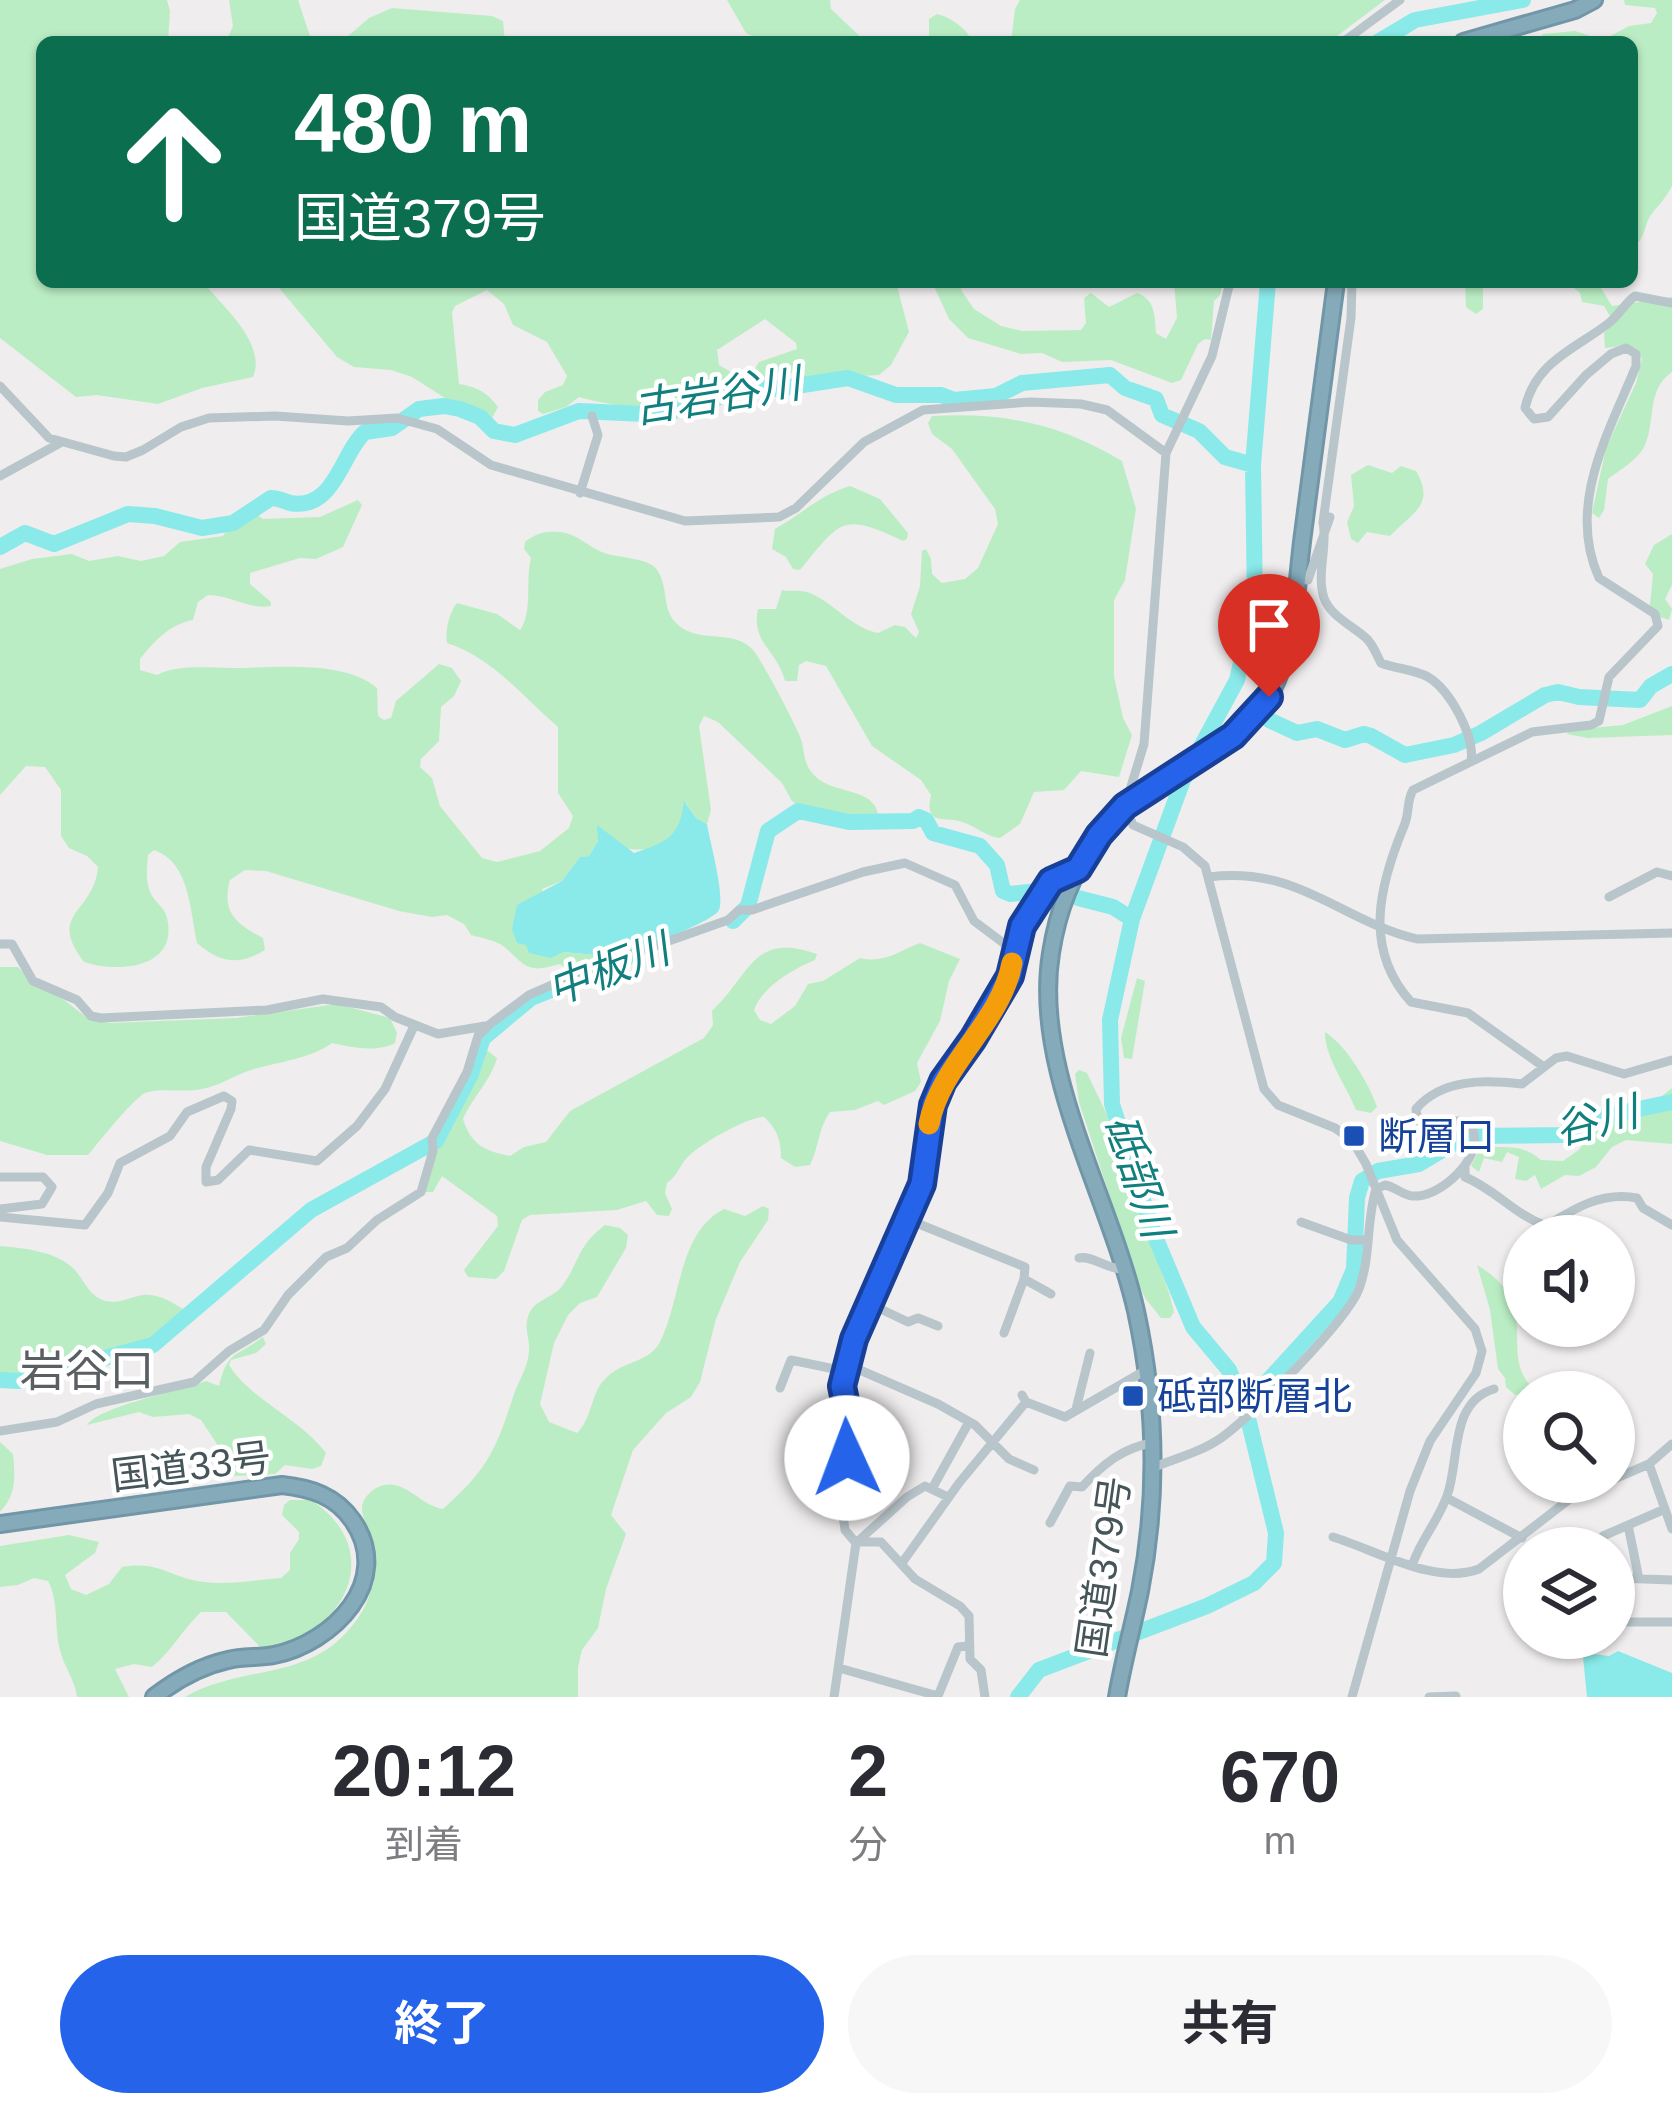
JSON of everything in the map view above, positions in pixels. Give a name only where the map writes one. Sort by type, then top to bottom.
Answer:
[{"type":"highway","points":[[1478,36],[1576,10],[1594,0]]},
{"type":"highway","name":"国道379号","points":[[1117,1697],[1147,1551],[1152,1443],[1147,1370],[1124,1269],[1056,1064],[1048,1017],[1051,952],[1061,910],[1099,835],[1125,806],[1222,743],[1269,697],[1287,649],[1335,288]]},
{"type":"highway","name":"国道33号","points":[[0,1525],[282,1485],[317,1492],[344,1510],[363,1540],[366,1569],[358,1598],[339,1622],[289,1650],[227,1660],[201,1670],[154,1697]]},
{"type":"street","points":[[1351,36],[1400,0]]},
{"type":"street","points":[[1229,288],[1212,356],[1166,453],[1144,744],[1125,806],[1133,825],[1183,847],[1210,878],[1264,1089],[1278,1106],[1344,1133],[1366,1163],[1396,1240],[1475,1329],[1482,1352],[1476,1373],[1430,1441],[1410,1491],[1352,1697]]},
{"type":"street","points":[[1351,288],[1322,568],[1328,604],[1369,640],[1381,663],[1416,672],[1438,685],[1472,738],[1472,761]]},
{"type":"street","points":[[1544,1067],[1468,1013],[1411,1002],[1389,972],[1380,950],[1378,926],[1392,859],[1408,814],[1408,796],[1426,782],[1532,732],[1598,721],[1609,677],[1658,626],[1655,614],[1599,578],[1587,513],[1592,471],[1636,366],[1636,354],[1626,348],[1611,354],[1548,417],[1534,419],[1525,408],[1539,374],[1607,324],[1628,300],[1635,296],[1672,303]]},
{"type":"street","points":[[0,386],[37,429],[60,443],[126,457],[208,418],[403,419],[437,429],[490,465],[685,521],[779,518],[796,508],[864,442],[923,410],[1030,402],[1081,404],[1107,410],[1166,453]]},
{"type":"street","points":[[580,494],[598,435],[592,416]]},
{"type":"street","points":[[0,476],[60,443]]},
{"type":"street","points":[[1297,579],[1308,580],[1330,518]]},
{"type":"street","points":[[0,1431],[57,1422],[96,1404],[180,1388],[194,1382],[229,1351],[253,1340],[326,1257],[347,1249],[377,1220],[421,1192],[433,1151],[431,1138],[467,1072],[478,1036],[529,995],[714,925],[739,910],[905,863],[955,885],[974,921],[1014,951]]},
{"type":"street","points":[[856,1543],[845,1530],[842,1508],[850,1426],[842,1386],[846,1367],[922,1184],[933,1105],[943,1081],[1010,976],[1022,926],[1051,881],[1078,869]]},
{"type":"street","points":[[1609,897],[1657,872],[1672,876]]},
{"type":"street","points":[[1210,878],[1239,874],[1273,878],[1417,939],[1672,933]]},
{"type":"street","points":[[0,944],[12,944],[33,981],[77,1000],[100,1018],[267,1010],[323,999],[381,1007],[414,1026],[447,1035],[490,1024]]},
{"type":"street","points":[[0,1213],[85,1225],[109,1193],[120,1163],[170,1136],[187,1112],[224,1096],[232,1101],[231,1109],[206,1167],[206,1182],[218,1180],[249,1150],[317,1161],[357,1126],[385,1089],[414,1026]]},
{"type":"street","points":[[1672,1060],[1624,1074],[1567,1056],[1522,1084],[1465,1083],[1429,1097],[1414,1115],[1425,1123],[1471,1121],[1475,1140],[1465,1177],[1480,1183],[1511,1210],[1546,1226],[1596,1198],[1620,1194],[1637,1198],[1643,1208],[1672,1225]]},
{"type":"street","points":[[1375,1186],[1415,1196],[1426,1194],[1466,1163]]},
{"type":"street","points":[[0,1177],[43,1178],[52,1187],[42,1204],[0,1213]]},
{"type":"street","points":[[1152,1468],[1219,1440],[1348,1310],[1363,1276],[1360,1240],[1375,1186]]},
{"type":"street","points":[[909,1220],[1025,1268],[1004,1333]]},
{"type":"street","points":[[1301,1222],[1360,1240]]},
{"type":"street","points":[[1079,1258],[1124,1269]]},
{"type":"street","points":[[1024,1279],[1051,1294]]},
{"type":"street","points":[[870,1304],[908,1322],[918,1318],[938,1326]]},
{"type":"street","points":[[1076,1409],[1090,1353]]},
{"type":"street","points":[[780,1388],[791,1360],[846,1367],[968,1422],[1010,1459],[1034,1470]]},
{"type":"street","points":[[902,1563],[1024,1398],[1065,1417],[1147,1370]]},
{"type":"street","points":[[1413,1563],[1423,1535],[1447,1498],[1461,1420],[1484,1392],[1494,1389]]},
{"type":"street","points":[[933,1487],[968,1422]]},
{"type":"street","points":[[1050,1523],[1070,1486],[1082,1487],[1110,1459],[1152,1443]]},
{"type":"street","points":[[1635,1470],[1672,1444]]},
{"type":"street","points":[[1649,1464],[1672,1529]]},
{"type":"street","points":[[834,1697],[856,1543],[925,1486],[948,1497]]},
{"type":"street","points":[[1447,1498],[1503,1528]]},
{"type":"street","points":[[1535,1527],[1565,1503]]},
{"type":"street","points":[[1623,1527],[1665,1509]]},
{"type":"street","points":[[1628,1525],[1639,1579]]},
{"type":"street","points":[[1334,1537],[1370,1548],[1391,1562],[1413,1563],[1442,1574],[1466,1574],[1503,1552]]},
{"type":"street","points":[[856,1543],[881,1542],[915,1579],[969,1616],[970,1659],[981,1670],[985,1697]]},
{"type":"street","points":[[1635,1579],[1672,1580]]},
{"type":"street","points":[[1635,1622],[1672,1622]]},
{"type":"street","points":[[839,1668],[938,1696],[958,1647],[968,1646]]},
{"type":"street","points":[[1429,1697],[1456,1696]]},
{"type":"green space","points":[[0,0],[167,0],[168,36],[36,36],[36,288],[208,288],[249,339],[256,364],[253,377],[158,404],[97,395],[76,397],[0,338]]},
{"type":"green space","points":[[229,0],[298,0],[310,36],[229,36],[233,26]]},
{"type":"green space","points":[[727,0],[830,0],[831,9],[860,36],[753,36],[746,33]]},
{"type":"green space","points":[[1020,0],[1385,0],[1337,36],[1012,36]]},
{"type":"green space","points":[[1624,0],[1672,0],[1672,186],[1638,242],[1638,36],[1610,36],[1629,26],[1651,23],[1657,13],[1655,8],[1625,5]]},
{"type":"green space","points":[[392,8],[492,16],[503,21],[504,36],[348,36],[369,18]]},
{"type":"green space","points":[[937,14],[947,18],[969,36],[929,36],[929,19]]},
{"type":"green space","points":[[1575,31],[1591,36],[1542,36],[1543,34]]},
{"type":"green space","points":[[279,288],[898,288],[909,332],[891,365],[879,375],[807,379],[784,370],[762,378],[754,370],[759,362],[797,349],[796,343],[765,319],[717,350],[719,365],[741,378],[707,400],[641,408],[579,397],[543,414],[538,411],[538,400],[563,385],[567,376],[547,342],[513,325],[504,304],[487,290],[452,312],[459,384],[490,398],[498,407],[492,418],[445,398],[412,377],[354,367],[337,357]]},
{"type":"green space","points":[[935,288],[961,288],[974,309],[1001,326],[1022,331],[1081,330],[1086,323],[1084,298],[1091,293],[1109,307],[1137,293],[1151,304],[1156,333],[1166,339],[1177,318],[1174,288],[1222,288],[1214,301],[1211,340],[1198,344],[1181,380],[1172,383],[1111,360],[1062,362],[1042,353],[1021,354],[968,338],[949,319]]},
{"type":"green space","points":[[1465,288],[1483,288],[1483,309],[1476,314],[1466,307]]},
{"type":"green space","points":[[1574,288],[1601,288],[1612,306],[1672,297],[1672,372],[1658,387],[1642,450],[1608,479],[1599,518],[1592,513],[1606,448],[1642,359],[1631,347],[1605,348],[1604,333],[1614,323],[1604,306],[1582,302]]},
{"type":"green space","points":[[932,416],[984,416],[1031,423],[1099,448],[1122,461],[1136,509],[1125,580],[1114,600],[1114,676],[1123,718],[1132,735],[1119,777],[1081,771],[1064,790],[1034,792],[1020,824],[1000,838],[933,816],[931,795],[921,780],[872,746],[826,666],[806,661],[799,665],[797,681],[785,681],[758,631],[758,609],[776,609],[782,590],[810,593],[869,630],[878,633],[895,625],[916,638],[919,632],[911,614],[920,586],[922,551],[926,549],[932,574],[942,583],[965,579],[978,568],[998,524],[995,509],[952,449],[932,434],[928,423]]},
{"type":"green space","points":[[1368,465],[1392,473],[1401,466],[1416,471],[1422,500],[1390,536],[1367,532],[1358,543],[1351,539],[1347,522],[1354,506],[1351,475]]},
{"type":"green space","points":[[850,486],[880,499],[908,533],[907,539],[867,526],[844,526],[800,570],[793,569],[786,557],[772,549],[775,529]]},
{"type":"green space","points":[[358,500],[362,505],[343,547],[316,559],[300,558],[250,573],[250,584],[271,606],[208,595],[198,602],[193,620],[169,630],[151,646],[140,659],[140,670],[157,675],[183,668],[327,669],[377,688],[378,716],[384,720],[391,718],[396,701],[439,664],[452,668],[461,681],[441,707],[439,741],[421,759],[420,767],[432,778],[440,806],[482,858],[497,862],[540,851],[569,828],[573,816],[558,793],[558,727],[493,668],[447,643],[447,633],[457,603],[497,614],[520,630],[531,558],[525,542],[541,533],[566,533],[601,552],[654,567],[662,579],[671,616],[682,628],[749,646],[789,714],[810,770],[831,786],[869,800],[878,815],[809,813],[718,722],[704,716],[699,726],[711,810],[707,824],[686,803],[674,833],[655,848],[629,849],[598,841],[562,881],[542,889],[563,952],[597,955],[596,965],[569,970],[560,964],[531,967],[500,944],[471,935],[464,924],[447,915],[399,911],[266,871],[245,870],[230,880],[230,909],[239,922],[263,938],[265,950],[238,960],[222,958],[197,943],[182,876],[166,856],[154,850],[148,855],[147,880],[167,918],[164,948],[155,957],[128,966],[84,962],[70,933],[71,922],[95,883],[98,867],[69,848],[61,836],[61,790],[45,767],[26,766],[0,795],[0,569],[72,554],[89,561],[118,556],[141,561],[164,556],[180,542],[223,536],[230,525],[255,513],[263,519],[320,517]]},
{"type":"green space","points":[[1672,534],[1672,585],[1665,599],[1672,609],[1669,620],[1650,605],[1653,574],[1645,564],[1654,545]]},
{"type":"green space","points":[[1672,706],[1672,735],[1588,738],[1567,734],[1569,730],[1623,725]]},
{"type":"green space","points":[[920,943],[960,959],[949,981],[940,1021],[917,1063],[921,1082],[915,1091],[884,1105],[878,1101],[855,1110],[830,1112],[810,1165],[795,1167],[781,1158],[777,1135],[764,1117],[746,1122],[685,1160],[667,1183],[669,1216],[657,1215],[646,1201],[617,1210],[530,1215],[522,1220],[504,1271],[496,1279],[468,1277],[464,1270],[498,1226],[497,1216],[442,1176],[433,1192],[425,1192],[437,1146],[446,1136],[484,1048],[497,1058],[463,1119],[480,1145],[510,1156],[546,1142],[570,1111],[704,1038],[713,1025],[712,1011],[766,952],[779,948],[817,954],[815,960],[779,980],[758,1002],[754,1010],[760,1020],[771,1024],[795,1006],[808,984],[823,981],[860,958],[884,958]]},
{"type":"green space","points":[[0,967],[18,967],[38,988],[59,996],[86,1017],[110,1023],[236,1018],[337,1004],[390,1018],[397,1033],[395,1043],[380,1048],[332,1043],[209,1087],[145,1093],[88,1155],[47,1155],[0,1141]]},
{"type":"green space","points":[[1137,978],[1145,981],[1132,1059],[1124,1058],[1121,1038]]},
{"type":"green space","points":[[1325,1032],[1363,1076],[1377,1107],[1371,1113],[1356,1110],[1332,1061]]},
{"type":"green space","points":[[1079,1070],[1087,1073],[1110,1121],[1169,1293],[1174,1312],[1170,1318],[1161,1318],[1138,1283],[1079,1102],[1075,1074]]},
{"type":"green space","points":[[1672,1088],[1672,1144],[1626,1140],[1612,1147],[1596,1167],[1579,1176],[1565,1175],[1541,1189],[1535,1175],[1526,1181],[1515,1179],[1519,1157],[1507,1152],[1502,1162],[1484,1158],[1479,1172],[1471,1166],[1480,1148],[1513,1148],[1541,1160],[1563,1161],[1600,1126],[1655,1113],[1662,1096]]},
{"type":"green space","points":[[763,1206],[769,1209],[768,1220],[740,1262],[716,1319],[700,1382],[691,1397],[666,1413],[633,1450],[611,1515],[626,1534],[598,1628],[582,1650],[578,1697],[185,1697],[303,1661],[345,1634],[363,1610],[372,1583],[372,1546],[362,1510],[366,1498],[376,1488],[394,1485],[443,1509],[471,1482],[495,1444],[526,1367],[529,1314],[563,1285],[584,1247],[605,1225],[628,1235],[626,1248],[597,1297],[580,1303],[568,1315],[554,1343],[540,1404],[549,1422],[577,1433],[607,1377],[650,1354],[660,1342],[689,1250],[709,1220],[724,1209],[745,1216]]},
{"type":"green space","points":[[0,1246],[57,1258],[106,1301],[155,1296],[188,1312],[189,1318],[167,1338],[140,1352],[81,1362],[44,1382],[0,1386]]},
{"type":"green space","points":[[1477,1265],[1503,1288],[1503,1347],[1518,1347],[1522,1371],[1503,1371],[1503,1375],[1498,1369],[1490,1310]]},
{"type":"green space","points":[[263,1337],[266,1344],[256,1353],[231,1360],[229,1365],[250,1389],[326,1453],[321,1466],[285,1465],[275,1474],[233,1476],[219,1463],[221,1450],[201,1420],[189,1414],[153,1417],[139,1412],[87,1425],[106,1412],[140,1400],[206,1381],[219,1386],[229,1360]]},
{"type":"green space","points":[[0,1442],[13,1454],[14,1478],[0,1512]]},
{"type":"green space","points":[[290,1500],[311,1500],[335,1521],[348,1544],[351,1567],[346,1590],[333,1611],[290,1642],[262,1649],[226,1612],[201,1612],[152,1667],[134,1664],[115,1669],[129,1697],[77,1697],[60,1650],[48,1581],[34,1578],[0,1587],[0,1546],[69,1535],[99,1542],[95,1553],[65,1575],[71,1589],[86,1595],[109,1584],[122,1567],[156,1568],[205,1582],[281,1578],[290,1570],[290,1553],[299,1539],[299,1532],[282,1515]]},
{"type":"water","points":[[684,801],[707,824],[720,893],[719,910],[713,916],[596,965],[597,955],[563,952],[551,958],[529,953],[526,945],[517,943],[512,929],[517,905],[562,881],[580,857],[589,856],[598,841],[597,825],[634,853],[670,836]]},
{"type":"water","points":[[1635,1658],[1672,1673],[1672,1697],[1587,1697],[1583,1659]]},
{"type":"waterway","name":"砥部川","points":[[1388,36],[1415,20],[1523,0]]},
{"type":"waterway","name":"砥部川","points":[[1018,1697],[1039,1670],[1207,1606],[1254,1583],[1274,1563],[1276,1533],[1245,1406],[1229,1370],[1193,1327],[1154,1234],[1112,1104],[1110,1020],[1132,919],[1183,780],[1237,680],[1255,603],[1253,465],[1268,288]]},
{"type":"waterway","name":"古岩谷川","points":[[0,547],[25,533],[54,544],[128,514],[202,528],[233,523],[271,498],[305,503],[327,490],[365,432],[392,428],[419,409],[460,409],[480,417],[494,431],[515,435],[579,411],[645,414],[679,410],[758,385],[777,389],[848,378],[896,395],[941,395],[954,400],[996,396],[1022,383],[1110,375],[1125,388],[1156,399],[1162,415],[1199,431],[1225,457],[1253,465]]},
{"type":"waterway","points":[[1269,720],[1297,733],[1317,729],[1345,740],[1364,734],[1405,755],[1454,745],[1545,695],[1558,692],[1640,700],[1651,686],[1672,674]]},
{"type":"waterway","name":"中板川","points":[[733,921],[748,906],[768,831],[798,811],[849,822],[919,817],[933,833],[980,846],[997,865],[1003,891],[1038,891]]},
{"type":"waterway","name":"中板川","points":[[1051,890],[1058,894]]},
{"type":"waterway","name":"中板川","points":[[1078,898],[1113,907],[1132,919]]},
{"type":"waterway","name":"中板川","points":[[0,1380],[19,1381],[153,1345],[311,1210],[436,1141],[471,1074],[483,1038],[531,998],[625,960]]},
{"type":"waterway","name":"谷川","points":[[1245,1406],[1340,1302],[1354,1269],[1362,1181],[1378,1171],[1419,1164],[1466,1136],[1564,1135],[1596,1118],[1672,1102]]},
{"type":"slow traffic","points":[[929,1124],[943,1081],[1010,976],[1012,963]]},
{"type":"place","name":"断層口","points":[[1354,1136]]},
{"type":"place","name":"砥部断層北","points":[[1133,1396]]},
{"type":"district","name":"岩谷口","points":[[87,1370]]},
{"type":"route","points":[[847,1458],[850,1426],[842,1386],[854,1339],[922,1184],[933,1105],[943,1081],[1010,976],[1022,926],[1051,881],[1078,869],[1125,806],[1233,736],[1269,697]]}]
